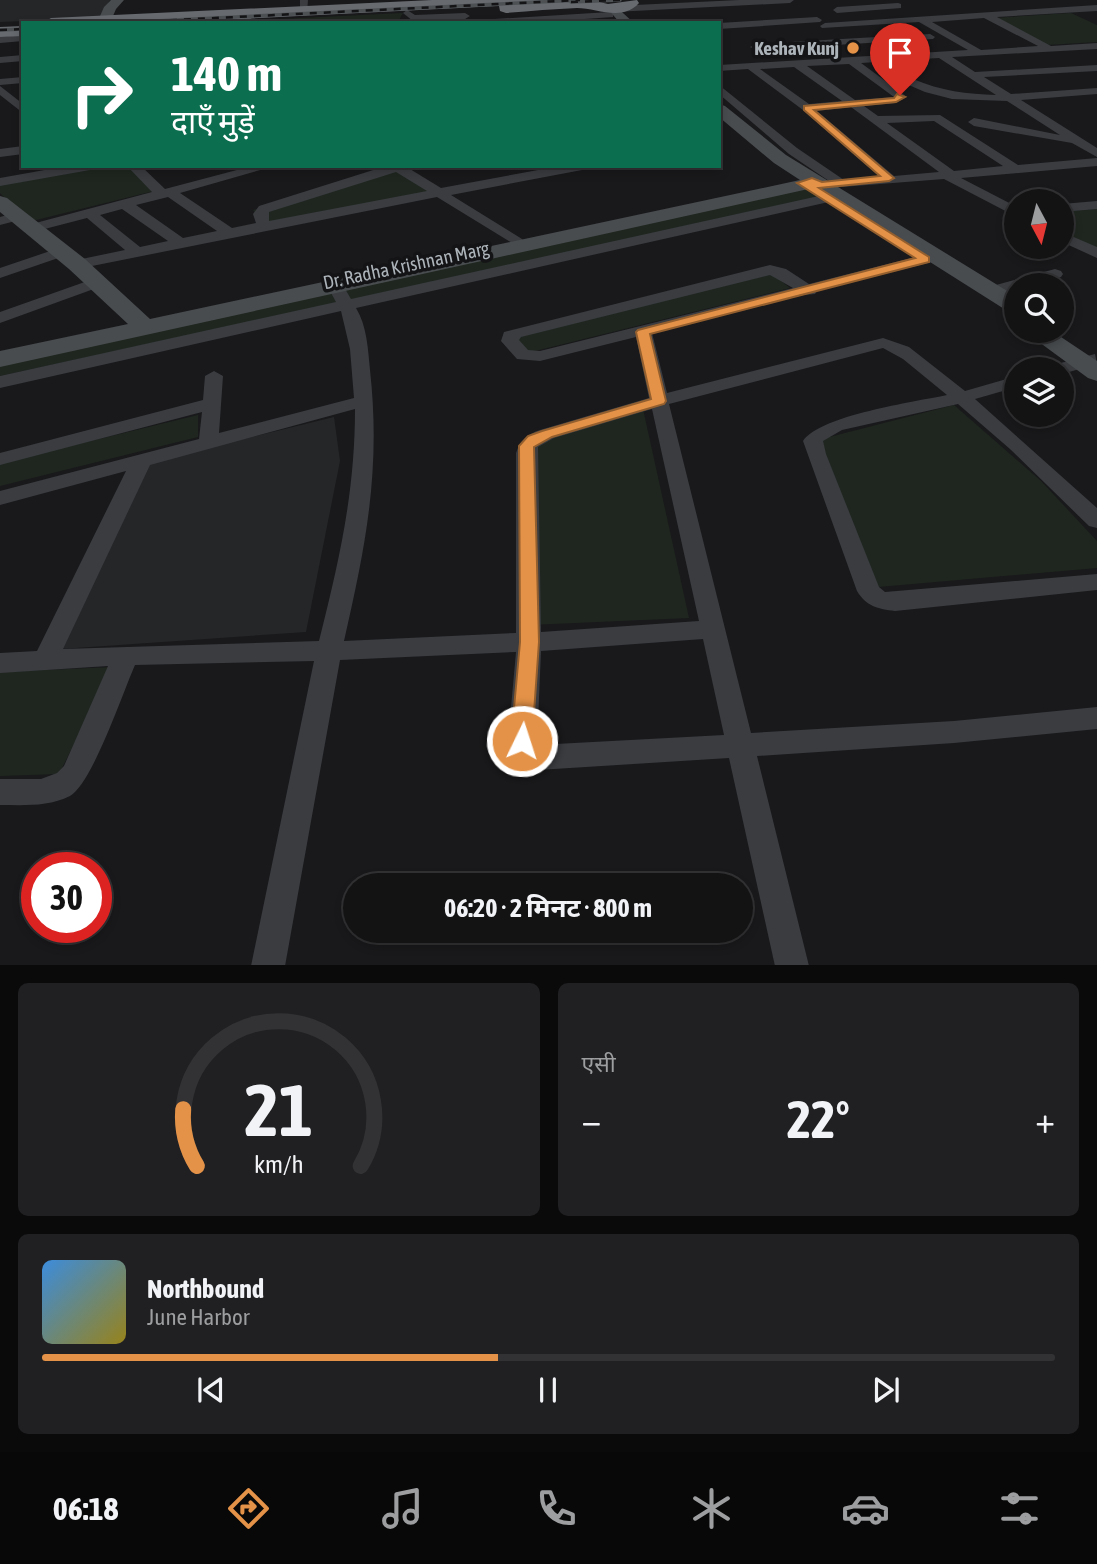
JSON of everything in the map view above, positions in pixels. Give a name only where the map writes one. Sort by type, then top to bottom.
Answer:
[{"type":"highway","points":[[66,21],[112,15],[304,5],[533,0]]},
{"type":"highway","points":[[248,21],[407,13],[463,19],[584,2],[612,13],[628,6],[630,0],[650,4]]},
{"type":"highway","points":[[0,25],[21,24]]},
{"type":"highway","points":[[0,32],[21,31]]},
{"type":"street","points":[[505,21],[612,13],[650,4],[790,0],[824,27]]},
{"type":"street","points":[[650,4],[660,16],[801,9]]},
{"type":"street","points":[[856,24],[833,7],[911,6]]},
{"type":"street","points":[[724,25],[824,27],[918,18],[1076,12],[1097,8]]},
{"type":"street","points":[[1076,12],[1097,21]]},
{"type":"street","points":[[985,15],[1050,49]]},
{"type":"street","points":[[918,18],[981,53]]},
{"type":"street","points":[[724,25],[752,41],[777,65]]},
{"type":"street","points":[[721,35],[738,33]]},
{"type":"street","points":[[752,41],[930,37]]},
{"type":"street","points":[[0,40],[21,38]]},
{"type":"street","points":[[721,68],[1097,46]]},
{"type":"street","points":[[941,55],[1097,153]]},
{"type":"street","points":[[0,60],[21,58]]},
{"type":"street","points":[[896,59],[914,69],[907,76],[908,81],[925,89],[967,98],[1097,91]]},
{"type":"street","points":[[807,108],[896,100],[901,97],[852,61]]},
{"type":"street","points":[[796,63],[877,120],[946,174],[1004,205]]},
{"type":"street","points":[[750,66],[807,108],[889,178]]},
{"type":"street","points":[[971,75],[1097,68]]},
{"type":"street","points":[[0,82],[21,80]]},
{"type":"street","points":[[0,89],[21,108]]},
{"type":"street","points":[[721,90],[793,151],[818,185]]},
{"type":"street","points":[[721,110],[780,159],[1004,308]]},
{"type":"street","points":[[877,120],[936,117],[1014,168]]},
{"type":"street","points":[[721,122],[769,160],[818,185]]},
{"type":"street","points":[[974,122],[1079,142]]},
{"type":"street","points":[[0,153],[21,150]]},
{"type":"street","points":[[1019,153],[1069,164]]},
{"type":"street","points":[[0,350],[142,324],[818,185],[1097,162]]},
{"type":"street","points":[[0,182],[79,168]]},
{"type":"street","points":[[136,168],[167,194],[229,233]]},
{"type":"street","points":[[13,217],[89,213],[167,194],[233,170],[250,168]]},
{"type":"street","points":[[264,226],[260,214],[264,209],[393,168]]},
{"type":"street","points":[[398,168],[517,242]]},
{"type":"street","points":[[526,168],[538,175]]},
{"type":"street","points":[[0,273],[69,258],[137,252],[572,168]]},
{"type":"street","name":"Dr. Radha Krishnan Marg","points":[[339,283],[517,242],[818,185]]},
{"type":"street","points":[[125,204],[181,243]]},
{"type":"street","points":[[1074,207],[1097,205]]},
{"type":"street","points":[[89,213],[137,252]]},
{"type":"street","points":[[13,217],[69,258],[142,324]]},
{"type":"street","points":[[1074,242],[1097,253]]},
{"type":"street","points":[[809,291],[780,272],[765,271],[515,333],[510,336],[510,341],[523,355],[531,357],[809,291],[930,258],[1004,299]]},
{"type":"street","points":[[0,382],[339,283]]},
{"type":"street","points":[[268,965],[329,650],[355,543],[365,459],[365,401],[359,349],[339,283]]},
{"type":"street","points":[[0,318],[96,284]]},
{"type":"street","points":[[991,291],[1004,288]]},
{"type":"street","points":[[0,359],[142,324]]},
{"type":"street","points":[[643,332],[792,965]]},
{"type":"street","points":[[1097,521],[1053,477],[963,397],[899,348],[883,342],[659,401],[533,439],[527,446],[529,642],[522,741],[527,753],[538,758],[954,732],[1097,718]]},
{"type":"street","points":[[1054,343],[1086,365]]},
{"type":"street","points":[[1065,343],[1086,365]]},
{"type":"street","points":[[209,440],[214,376]]},
{"type":"street","points":[[1004,386],[836,426],[817,436],[813,442],[873,598],[895,602],[1097,582]]},
{"type":"street","points":[[0,498],[209,440],[365,401]]},
{"type":"street","points":[[0,460],[212,403]]},
{"type":"street","points":[[45,661],[141,461]]},
{"type":"street","points":[[0,663],[126,655],[529,642],[712,629]]},
{"type":"street","points":[[0,792],[56,790],[66,784],[74,774],[126,655]]},
{"type":"shaded area","points":[[0,0],[110,0],[100,18],[0,22]]},
{"type":"shaded area","points":[[403,13],[399,20],[278,21]]},
{"type":"shaded area","points":[[1071,13],[1097,25],[1097,42],[1047,45],[994,18]]},
{"type":"shaded area","points":[[79,168],[131,168],[154,191],[28,222],[0,193],[0,181]]},
{"type":"shaded area","points":[[394,168],[399,168],[440,194],[264,226],[253,210]]},
{"type":"shaded area","points":[[797,183],[821,199],[0,376],[0,354]]},
{"type":"shaded area","points":[[1097,209],[1097,253],[1074,240],[1074,211]]},
{"type":"shaded area","points":[[772,274],[790,288],[527,353],[513,337]]},
{"type":"shaded area","points":[[954,405],[1041,481],[1097,541],[1097,568],[867,588],[814,441]]},
{"type":"shaded area","points":[[643,409],[689,618],[529,625],[524,443]]},
{"type":"shaded area","points":[[198,415],[198,437],[0,486],[0,463]]},
{"type":"shaded area","points":[[334,417],[340,461],[306,632],[47,650],[140,464]]},
{"type":"shaded area","points":[[113,667],[59,774],[0,776],[0,672]]},
{"type":"railway","points":[[155,21],[580,0]]},
{"type":"railway","points":[[571,2],[620,0]]},
{"type":"railway","points":[[0,30],[21,29]]},
{"type":"place","name":"Keshav Kunj","points":[[853,48]]},
{"type":"route","points":[[522,741],[529,642],[527,446],[533,439],[547,434],[659,401],[643,332],[925,260],[802,183],[812,181],[821,186],[889,178],[807,108],[896,100],[900,99],[900,95]]}]
